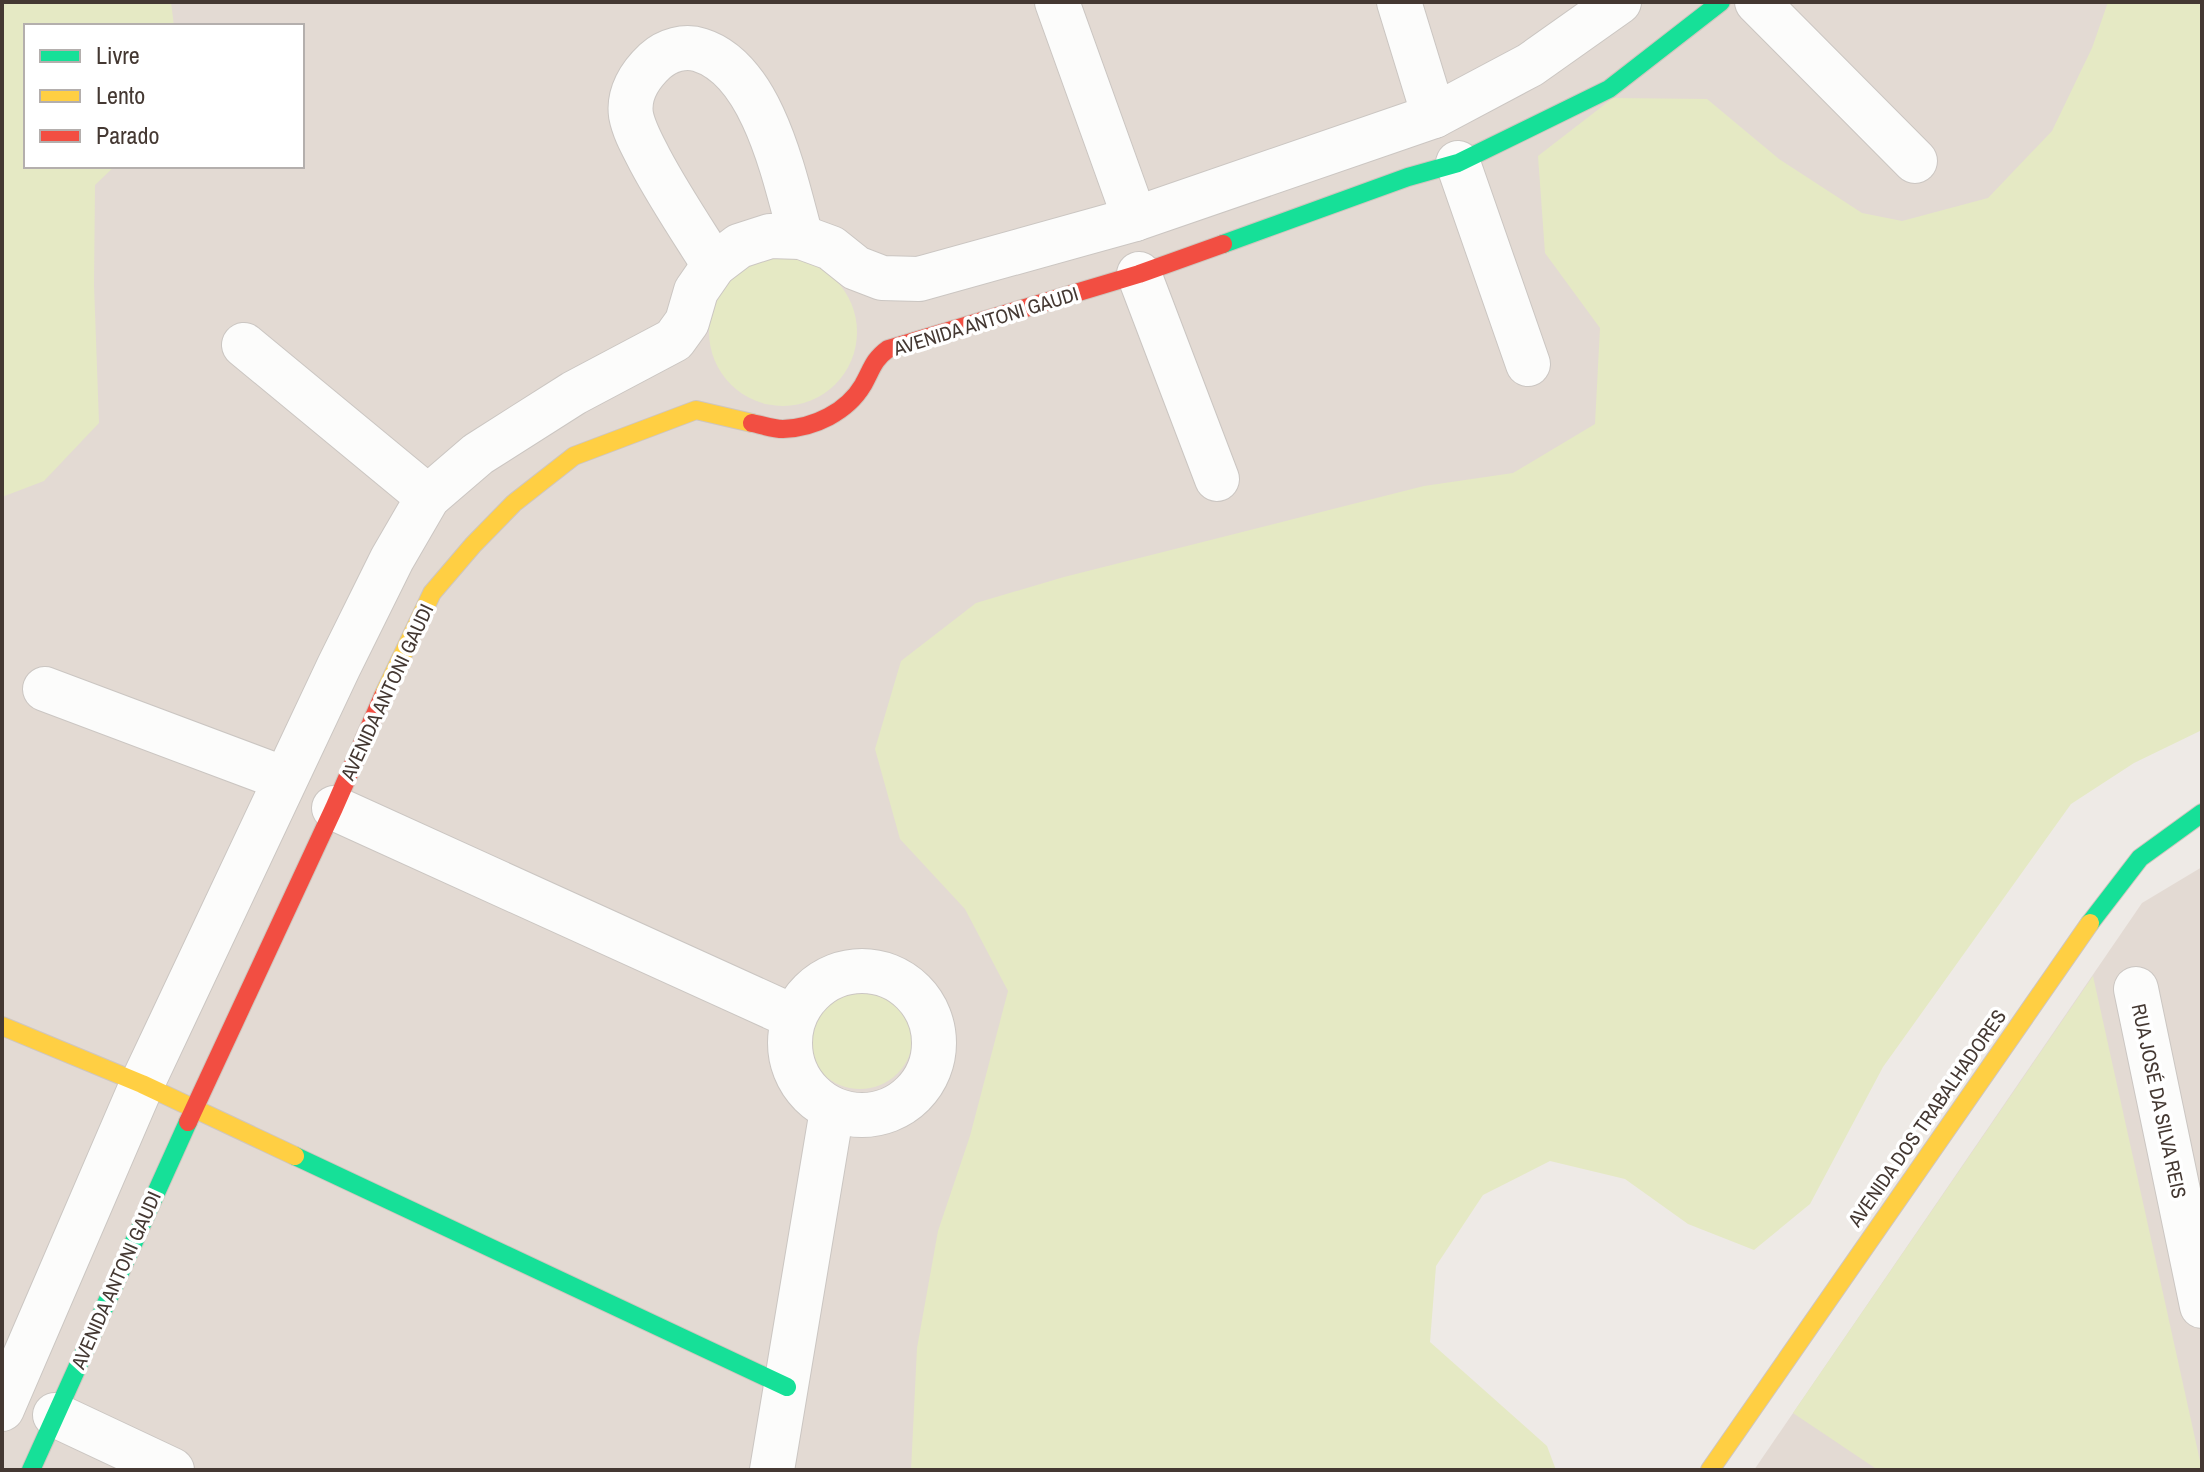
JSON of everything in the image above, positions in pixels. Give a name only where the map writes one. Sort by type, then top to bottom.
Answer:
[{"type":"street","points":[[1057,2],[1135,219]]},
{"type":"street","points":[[1399,2],[1434,116]]},
{"type":"street","points":[[3,1404],[142,1084],[392,559],[428,497],[478,454],[574,393],[674,340],[687,322],[696,291],[714,265],[739,246],[770,236],[801,237],[831,248],[856,268],[882,278],[919,279],[1135,219],[1434,116],[1530,65],[1619,2]]},
{"type":"street","name":"AVENIDA ANTONI GAUDI","points":[[31,1470],[405,647],[432,593],[514,503],[574,456],[696,410],[780,429],[812,425],[840,410],[862,387],[876,358],[888,349],[1139,274],[1408,177],[1458,163],[1609,89],[1721,2]]},
{"type":"street","points":[[1757,2],[1915,161]]},
{"type":"street","points":[[714,265],[665,189],[638,135],[631,113],[632,94],[640,77],[666,52],[696,48],[709,53],[732,68],[750,90],[764,119],[801,237]]},
{"type":"street","points":[[1458,163],[1528,364]]},
{"type":"street","points":[[1139,274],[1217,479]]},
{"type":"street","points":[[244,345],[428,497]]},
{"type":"street","points":[[45,689],[285,779]]},
{"type":"street","points":[[334,808],[794,1017]]},
{"type":"street","name":"AVENIDA DOS TRABALHADORES","points":[[1710,1470],[2071,948],[2140,858],[2202,813]]},
{"type":"street","points":[[867,971],[889,975],[909,987],[924,1004],[933,1026],[934,1049],[929,1071],[917,1091],[899,1105],[878,1114],[855,1116],[832,1110],[814,1098],[800,1081],[790,1050],[794,1017],[806,997],[823,982],[844,972],[867,971]]},
{"type":"street","name":"RUA JOSÉ DA SILVA REIS","points":[[2136,989],[2202,1306]]},
{"type":"street","points":[[2,1026],[142,1084],[787,1387]]},
{"type":"street","points":[[772,1470],[832,1110]]},
{"type":"street","points":[[55,1415],[172,1470]]},
{"type":"shaded area","points":[[2,2],[2202,2],[1151,1470],[2,1470]]},
{"type":"shaded area","points":[[2202,867],[2202,1470],[1754,1470],[2142,903]]},
{"type":"green space","points":[[2,2],[171,2],[174,24],[24,24],[24,168],[113,168],[95,185],[94,285],[99,423],[44,481],[2,497]]},
{"type":"green space","points":[[2108,2],[2202,2],[2202,730],[2134,763],[2071,804],[1883,1067],[1810,1204],[1754,1250],[1688,1224],[1625,1179],[1550,1161],[1483,1195],[1436,1266],[1430,1342],[1547,1446],[1556,1470],[911,1470],[917,1348],[938,1231],[970,1136],[1008,991],[965,909],[900,839],[875,749],[901,661],[976,603],[1064,577],[1424,486],[1513,473],[1595,424],[1600,328],[1545,253],[1538,156],[1613,98],[1707,99],[1779,159],[1862,213],[1902,221],[1988,198],[2052,131],[2092,48]]},
{"type":"green space","points":[[783,258],[811,264],[835,280],[851,304],[857,332],[851,360],[835,384],[811,400],[783,406],[755,400],[731,384],[715,360],[709,332],[715,304],[731,280],[755,264]]},
{"type":"green space","points":[[2093,976],[2202,1470],[1878,1470],[1793,1413]]},
{"type":"green space","points":[[860,983],[880,987],[898,998],[909,1016],[913,1036],[909,1056],[898,1074],[880,1085],[860,1089],[840,1085],[822,1074],[811,1056],[807,1036],[811,1016],[822,998],[840,987]]},
{"type":"traffic: fast","points":[[1223,244],[1408,177],[1458,163],[1609,89],[1721,2]]},
{"type":"traffic: fast","points":[[2090,923],[2140,858],[2202,813]]},
{"type":"traffic: fast","points":[[31,1470],[188,1122]]},
{"type":"traffic: fast","points":[[295,1156],[787,1387]]},
{"type":"traffic: slow","points":[[383,696],[432,593],[514,503],[574,456],[696,410],[752,423]]},
{"type":"traffic: slow","points":[[1710,1470],[2090,923]]},
{"type":"traffic: slow","points":[[2,1026],[142,1084],[295,1156]]},
{"type":"traffic: jam","points":[[752,423],[783,429],[818,422],[839,411],[856,395],[876,361],[888,349],[1139,274],[1223,244]]},
{"type":"traffic: jam","points":[[188,1122],[383,696]]}]
